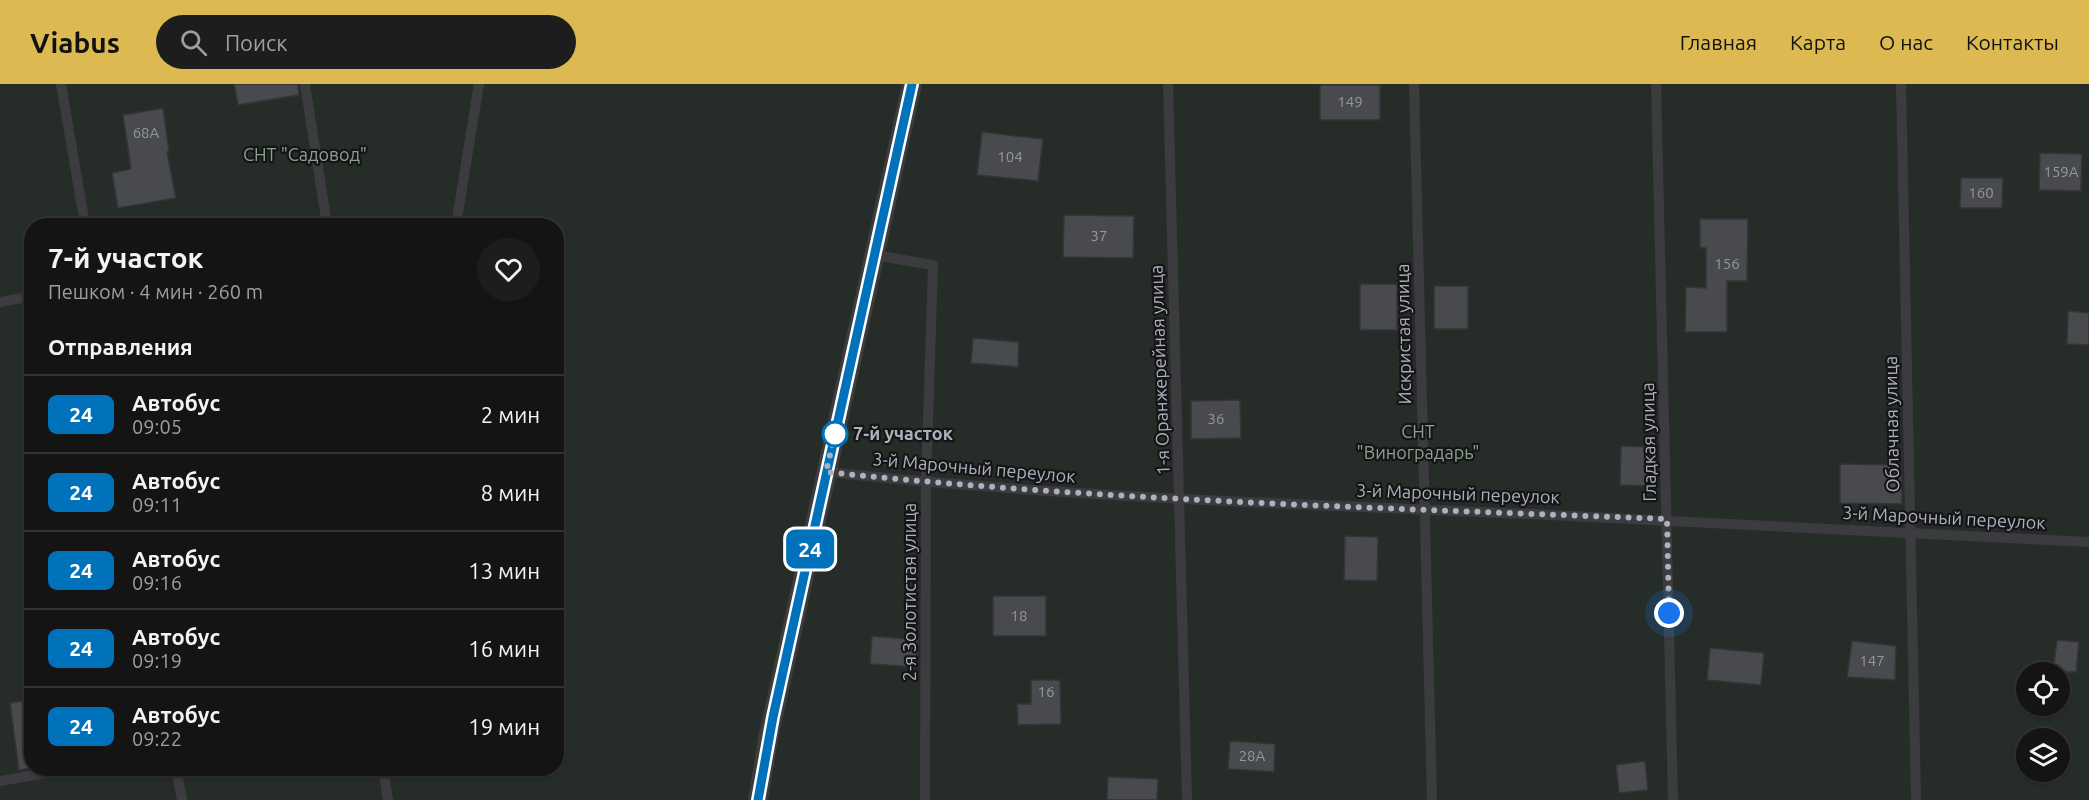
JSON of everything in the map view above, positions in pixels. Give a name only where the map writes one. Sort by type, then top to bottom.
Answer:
[{"type":"street","points":[[758,800],[768,739],[912,84]]},
{"type":"lane","points":[[61,84],[84,218]]},
{"type":"lane","points":[[305,84],[326,218]]},
{"type":"lane","points":[[457,218],[479,84]]},
{"type":"lane","name":"1-я Оранжерейная улица","points":[[1168,84],[1187,800]]},
{"type":"lane","name":"Искристая улица","points":[[1414,84],[1432,800]]},
{"type":"lane","name":"Гладкая улица","points":[[1656,84],[1673,800]]},
{"type":"lane","name":"Облачная улица","points":[[1901,84],[1916,800]]},
{"type":"lane","name":"2-я Золотистая улица","points":[[874,255],[933,265],[926,483],[925,800]]},
{"type":"lane","points":[[0,302],[24,298]]},
{"type":"lane","name":"3-й Марочный переулок","points":[[826,472],[926,483],[1180,500],[1667,519],[2089,542]]},
{"type":"lane","points":[[0,781],[28,776]]},
{"type":"lane","points":[[178,776],[182,800]]},
{"type":"lane","points":[[384,776],[388,800]]},
{"type":"green space","name":"СНТ \"Виноградарь\"","points":[[0,84],[2089,84],[2089,800],[0,800]]},
{"type":"building","points":[[234,84],[298,84],[299,95],[238,105]]},
{"type":"building","points":[[1320,85],[1380,85],[1380,120],[1320,120]]},
{"type":"building","points":[[163,108],[169,152],[167,152],[176,198],[118,208],[112,173],[131,169],[123,115]]},
{"type":"building","points":[[982,132],[1043,139],[1038,181],[977,175]]},
{"type":"building","points":[[2040,153],[2082,154],[2081,191],[2039,190]]},
{"type":"building","points":[[1961,178],[2003,178],[2002,208],[1960,208]]},
{"type":"building","points":[[1064,215],[1134,216],[1133,258],[1063,257]]},
{"type":"building","points":[[1700,219],[1748,219],[1747,281],[1727,281],[1727,332],[1685,332],[1686,287],[1706,288],[1706,248],[1700,248]]},
{"type":"building","points":[[1360,284],[1397,284],[1397,330],[1360,330]]},
{"type":"building","points":[[1434,286],[1468,286],[1468,329],[1434,329]]},
{"type":"building","points":[[2068,311],[2089,313],[2089,345],[2067,344]]},
{"type":"building","points":[[973,338],[1019,342],[1018,367],[971,363]]},
{"type":"building","points":[[1240,400],[1241,438],[1191,439],[1191,401]]},
{"type":"building","points":[[1621,446],[1652,447],[1651,486],[1620,485]]},
{"type":"building","points":[[1840,464],[1901,465],[1902,504],[1840,503]]},
{"type":"building","points":[[1345,536],[1378,537],[1377,581],[1344,580]]},
{"type":"building","points":[[993,596],[1046,596],[1046,636],[993,636]]},
{"type":"building","points":[[872,636],[918,640],[917,667],[870,664]]},
{"type":"building","points":[[2057,640],[2079,642],[2076,672],[2070,672],[2070,662],[2054,662]]},
{"type":"building","points":[[1852,641],[1896,646],[1895,680],[1847,677]]},
{"type":"building","points":[[1710,648],[1764,653],[1761,685],[1707,680]]},
{"type":"building","points":[[1031,680],[1060,680],[1061,724],[1018,725],[1017,704],[1031,704]]},
{"type":"building","points":[[24,701],[24,769],[19,770],[10,703]]},
{"type":"building","points":[[1230,741],[1275,744],[1274,772],[1228,769]]},
{"type":"building","points":[[1645,761],[1648,790],[1619,793],[1616,765]]},
{"type":"building","points":[[1108,777],[1158,779],[1157,800],[1107,800]]},
{"type":"bus line","name":"24","points":[[758,800],[768,739],[912,84]]},
{"type":"place","name":"7-й участок","points":[[835,434]]},
{"type":"route","points":[[835,434],[836,429],[826,472],[926,483],[1180,500],[1667,519],[1669,613]]},
{"type":"park label","name":"СНТ \"Садовод\"","points":[[305,155]]}]
